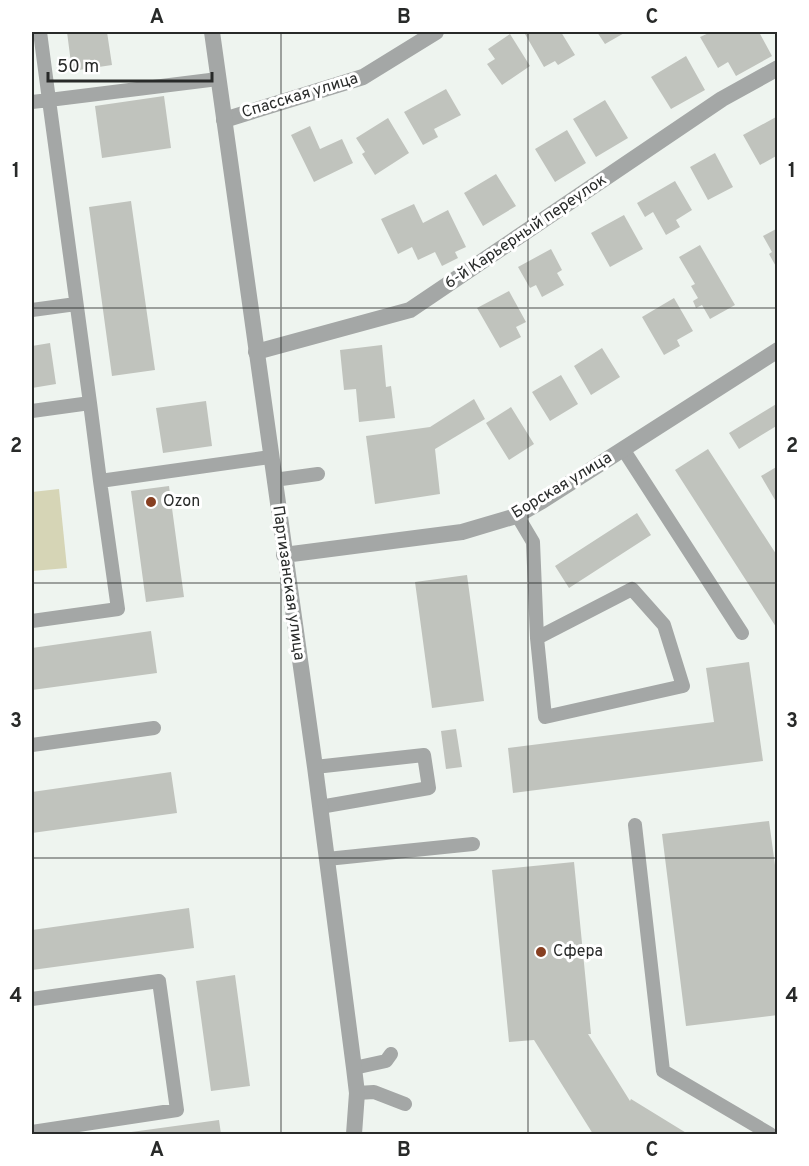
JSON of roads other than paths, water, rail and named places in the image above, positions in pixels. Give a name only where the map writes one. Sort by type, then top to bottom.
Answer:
[{"type":"street","name":"Партизанская улица","points":[[212,32],[315,767],[354,1068],[357,1093],[354,1134]]},
{"type":"street","name":"Спасская улица","points":[[224,120],[363,78],[436,32]]},
{"type":"street","name":"6-й Карьерный переулок","points":[[256,352],[410,310],[722,99],[777,68]]},
{"type":"street","name":"Борская улица","points":[[284,555],[437,536],[489,525],[517,515],[623,450],[777,350]]},
{"type":"lane","points":[[32,621],[118,609],[40,32]]},
{"type":"lane","points":[[32,102],[218,79]]},
{"type":"lane","points":[[32,310],[76,304]]},
{"type":"lane","points":[[32,411],[90,403]]},
{"type":"lane","points":[[623,450],[742,633]]},
{"type":"lane","points":[[100,481],[270,457]]},
{"type":"lane","points":[[274,480],[318,474]]},
{"type":"lane","points":[[517,515],[533,542],[537,638],[545,717],[683,686],[664,625],[632,588],[537,638]]},
{"type":"lane","points":[[32,746],[154,728]]},
{"type":"lane","points":[[315,767],[424,755],[429,788],[320,807]]},
{"type":"lane","points":[[635,825],[663,1071],[770,1134]]},
{"type":"lane","points":[[327,860],[473,844]]},
{"type":"lane","points":[[32,999],[159,981],[177,1110],[32,1131]]},
{"type":"lane","points":[[354,1068],[386,1061],[391,1054]]},
{"type":"lane","points":[[357,1093],[374,1092],[405,1104]]},
{"type":"place","name":"Ozon","points":[[151,502]]},
{"type":"place","name":"Сфера","points":[[541,952]]}]
